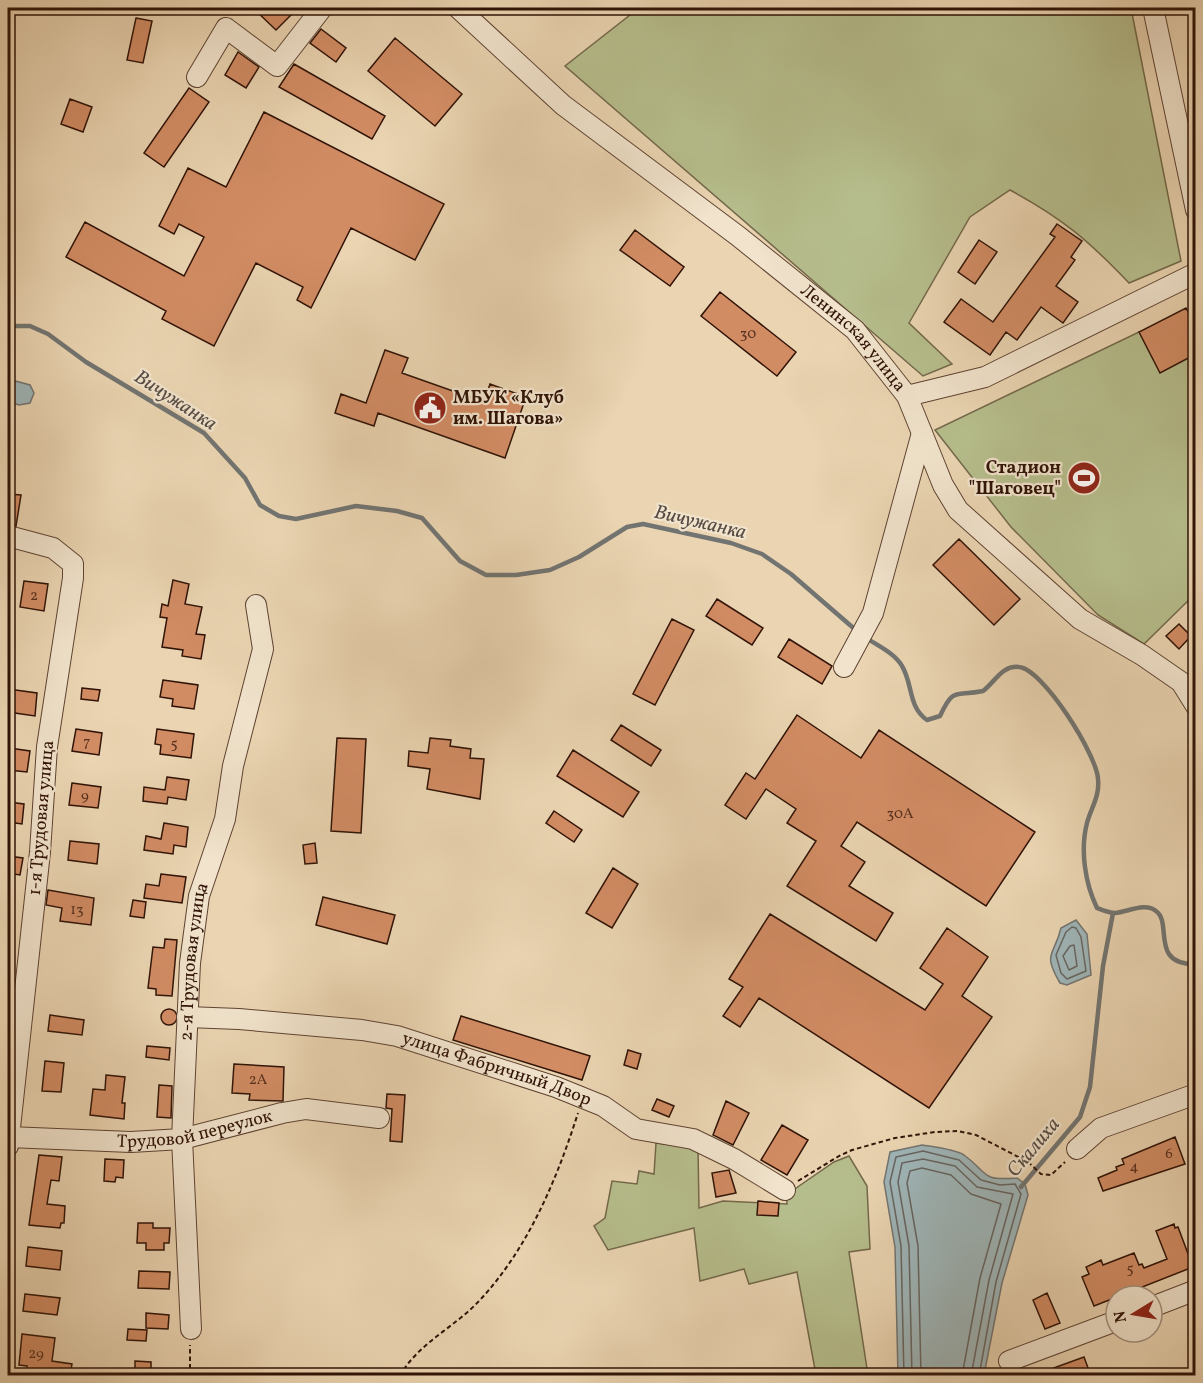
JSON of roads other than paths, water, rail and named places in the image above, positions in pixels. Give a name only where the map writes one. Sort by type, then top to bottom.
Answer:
[{"type":"street","points":[[197,77],[226,28],[277,66],[322,8]]},
{"type":"street","name":"Ленинская улица","points":[[458,8],[563,105],[738,236],[855,330],[907,396],[943,485],[958,510],[972,525],[1080,619],[1142,655],[1180,682],[1196,705]]},
{"type":"street","points":[[1153,8],[1196,210]]},
{"type":"street","points":[[907,396],[984,377],[1196,273]]},
{"type":"street","points":[[844,667],[873,614],[922,433]]},
{"type":"street","name":"1-я Трудовая улица","points":[[8,536],[27,538],[53,548],[73,564],[73,578],[47,747],[40,852],[8,1140]]},
{"type":"street","name":"2-я Трудовая улица","points":[[191,1329],[182,1139],[191,953],[199,896],[225,819],[233,766],[263,649],[256,605]]},
{"type":"street","name":"улица Фабричный Двор","points":[[187,1017],[239,1019],[363,1030],[397,1036],[487,1063],[583,1098],[603,1106],[636,1129],[693,1139],[734,1159],[785,1190]]},
{"type":"street","points":[[1077,1149],[1101,1128],[1196,1094]]},
{"type":"street","name":"Трудовой переулок","points":[[8,1140],[131,1142],[182,1139],[306,1109],[378,1118]]},
{"type":"street","points":[[1164,1302],[1196,1290]]},
{"type":"street","points":[[1009,1361],[1104,1325]]},
{"type":"water","points":[[8,379],[30,385],[34,393],[30,403],[19,405],[8,401]]},
{"type":"water","points":[[1076,920],[1087,934],[1091,975],[1067,985],[1060,983],[1052,965],[1051,955],[1061,928]]},
{"type":"water","points":[[922,1145],[960,1153],[990,1177],[1017,1178],[1025,1184],[1028,1195],[1002,1283],[984,1375],[898,1375],[895,1247],[884,1182],[890,1152]]},
{"type":"waterway","name":"Вичужанка","points":[[8,326],[30,326],[48,334],[86,362],[204,433],[245,478],[260,505],[279,516],[296,519],[356,506],[397,511],[422,518],[460,561],[486,575],[516,575],[550,570],[579,557],[627,527],[643,524],[731,543],[762,554],[791,574],[858,632]]},
{"type":"waterway","name":"Вичужанка","points":[[865,637],[899,661],[917,709],[927,720],[940,716],[952,696],[983,691],[1003,671],[1013,667],[1029,671],[1041,682],[1079,734],[1089,752],[1098,779],[1098,791],[1087,823],[1084,844],[1089,888],[1097,908],[1115,913],[1142,907],[1152,908],[1161,917],[1167,951],[1172,958],[1181,963],[1196,964]]},
{"type":"waterway","name":"Скалиха","points":[[1021,1187],[1080,1117],[1090,1087],[1103,966],[1113,913]]},
{"type":"place","name":"МБУК «Клуб им. Шагова»","points":[[430,408]]},
{"type":"place","name":"Стадион \"Шаговец\"","points":[[1084,478]]}]
